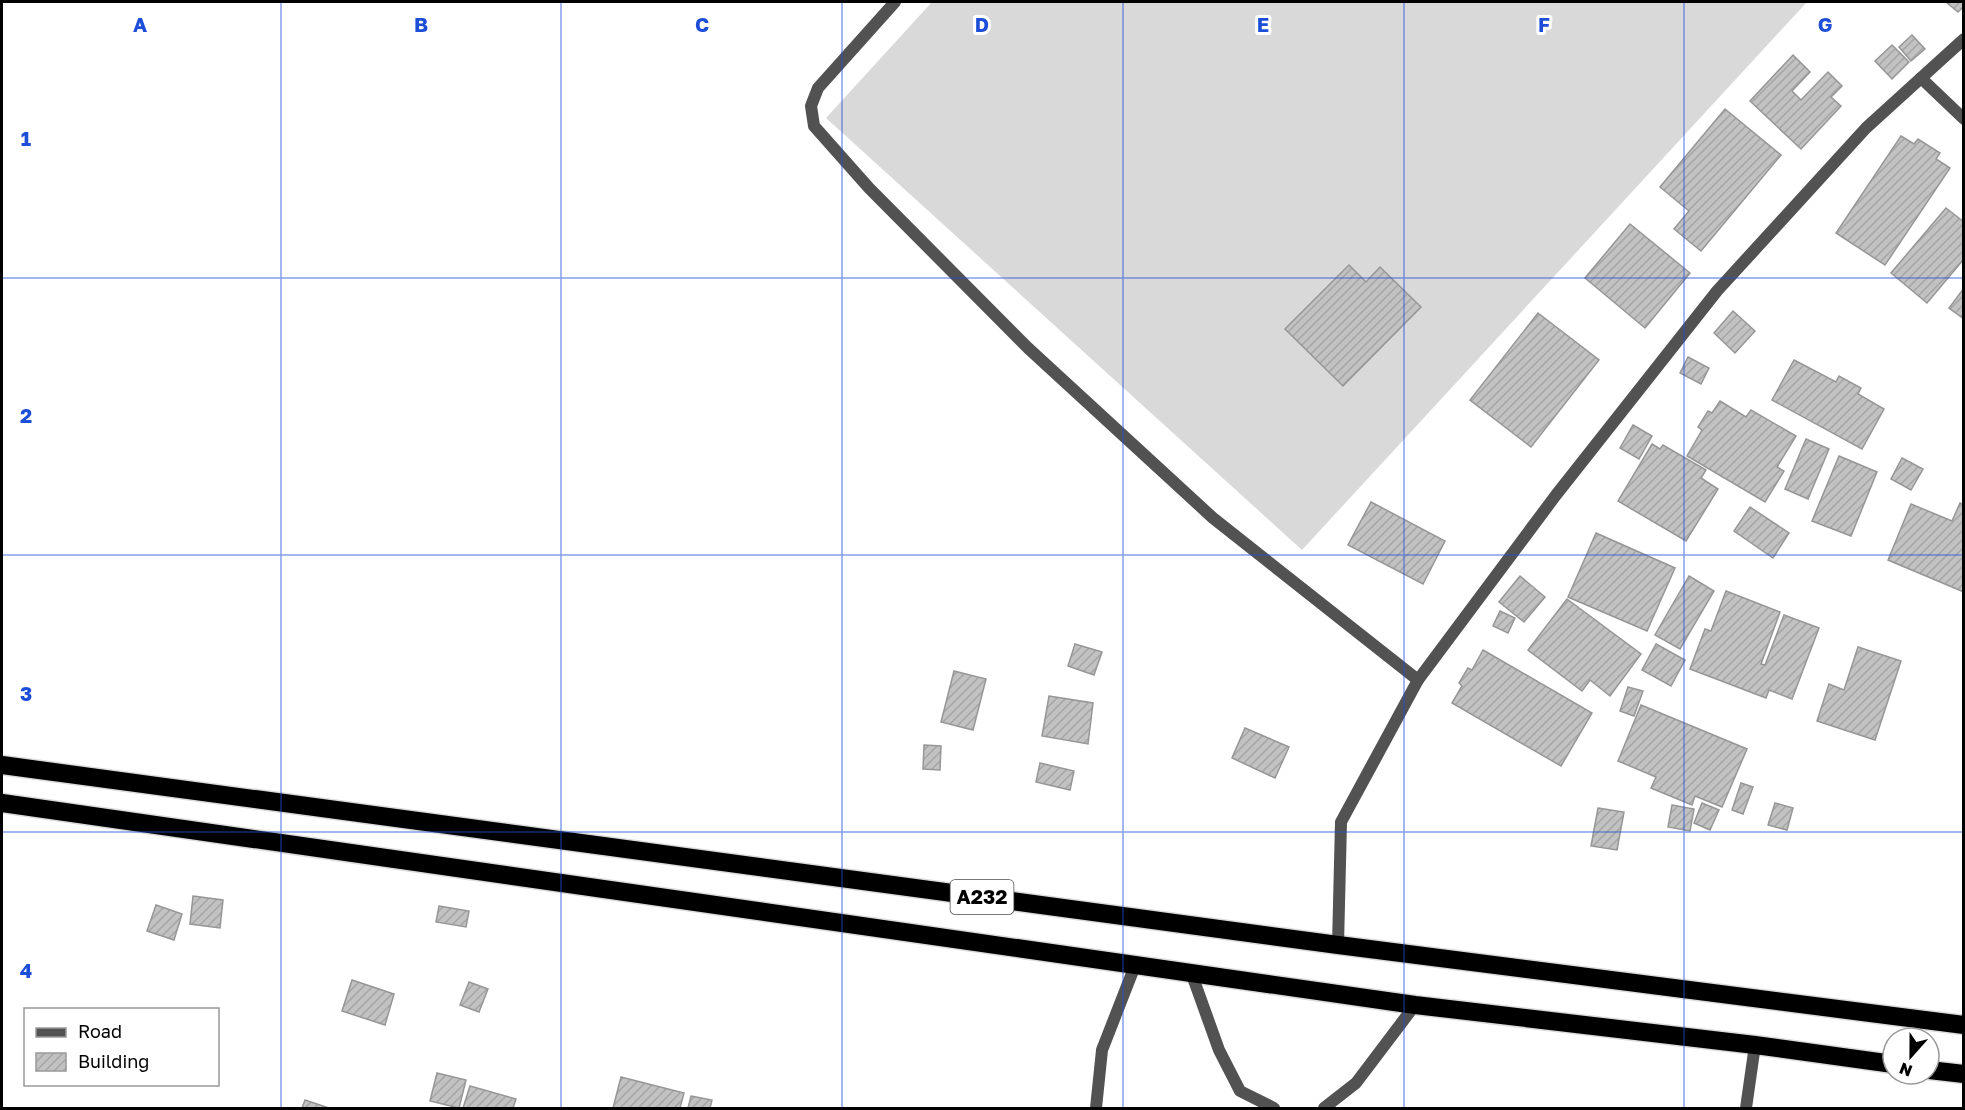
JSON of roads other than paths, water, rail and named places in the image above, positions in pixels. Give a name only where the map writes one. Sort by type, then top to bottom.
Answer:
[{"type":"highway","name":"A232","points":[[2,765],[1338,945],[1964,1025]]},
{"type":"highway","name":"A232","points":[[2,803],[1136,963],[1415,1005],[1755,1045],[1881,1062]]},
{"type":"highway","points":[[1941,1071],[1964,1074]]},
{"type":"street","points":[[895,2],[818,88],[811,106],[814,126],[869,188],[1046,364],[1213,518],[1418,680]]},
{"type":"street","points":[[1338,945],[1341,822],[1418,680],[1556,495],[1716,291],[1866,128],[1964,39]]},
{"type":"street","points":[[1921,78],[1964,119]]},
{"type":"street","points":[[1096,1108],[1102,1050],[1136,963]]},
{"type":"street","points":[[1191,972],[1220,1050],[1240,1091],[1274,1108]]},
{"type":"street","points":[[1324,1108],[1356,1083],[1415,1005]]},
{"type":"street","points":[[1746,1108],[1755,1045]]}]
